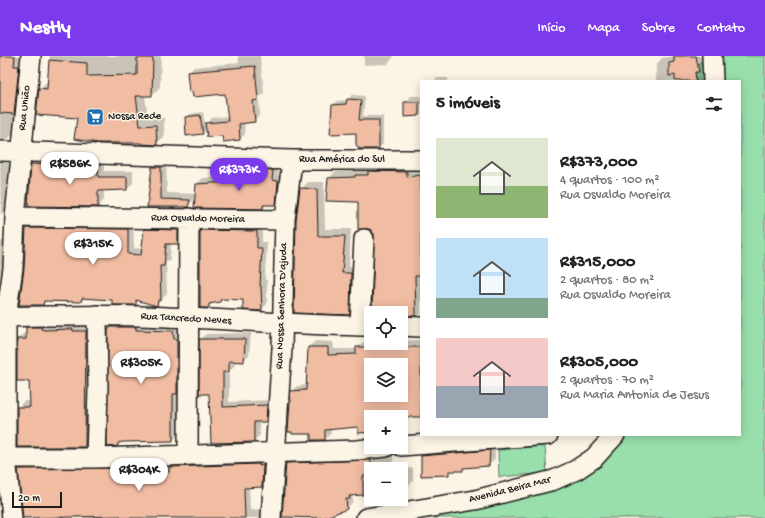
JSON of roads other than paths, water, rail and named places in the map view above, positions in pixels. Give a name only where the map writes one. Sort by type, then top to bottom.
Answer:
[{"type":"street","name":"Rua União","points":[[12,518],[3,458],[3,318],[13,268],[14,216],[30,56]]},
{"type":"street","points":[[712,56],[713,80]]},
{"type":"street","name":"Rua América do Sul","points":[[0,151],[292,160],[420,160]]},
{"type":"street","name":"Rua Nossa Senhora D'ajuda","points":[[270,518],[283,324],[285,220],[292,160]]},
{"type":"street","name":"Rua Osvaldo Moreira","points":[[14,216],[285,220]]},
{"type":"street","points":[[188,455],[189,218]]},
{"type":"street","points":[[364,239],[366,306]]},
{"type":"street","points":[[96,458],[98,389],[97,315]]},
{"type":"street","name":"Rua Tancredo Neves","points":[[3,318],[97,315],[188,318],[283,324],[364,326]]},
{"type":"street","points":[[408,326],[420,326]]},
{"type":"street","points":[[408,445],[535,436]]},
{"type":"street","name":"Avenida Beira Mar","points":[[366,518],[475,500],[554,480],[576,470],[594,458],[614,436]]},
{"type":"street","points":[[3,458],[96,458],[364,448]]},
{"type":"place","name":"Nossa Rede","points":[[95,117]]}]
